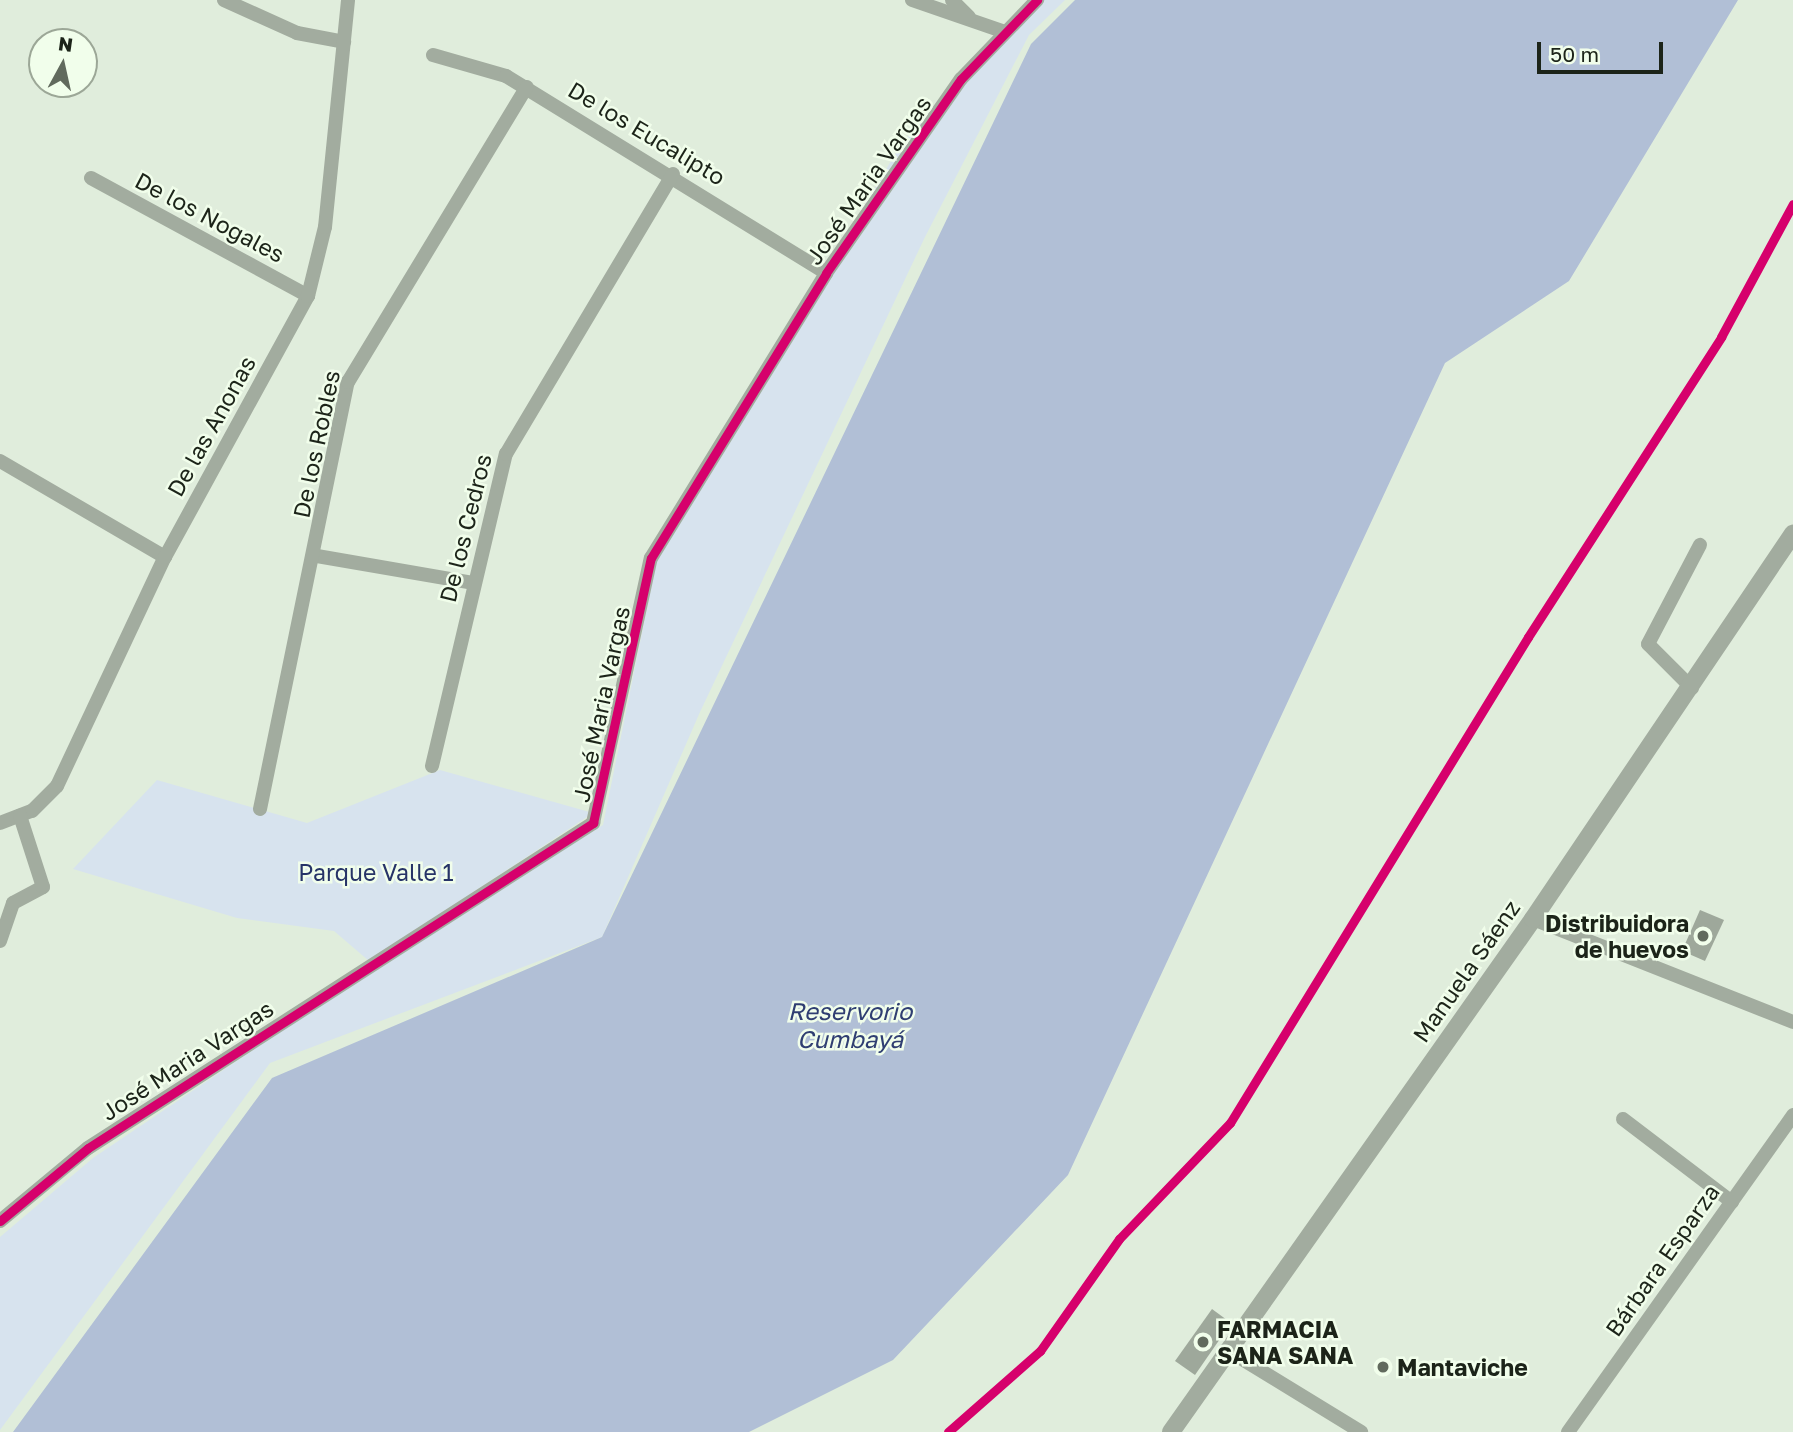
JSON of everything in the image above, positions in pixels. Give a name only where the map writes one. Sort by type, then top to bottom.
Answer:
[{"type":"street","points":[[223,0],[297,33],[344,42]]},
{"type":"street","name":"De las Anonas","points":[[0,823],[20,816],[57,786],[165,557],[308,296],[325,227],[348,0]]},
{"type":"street","points":[[912,0],[969,17],[1005,32]]},
{"type":"street","points":[[953,0],[969,17]]},
{"type":"street","name":"José Maria Vargas","points":[[0,1220],[88,1148],[593,823],[651,558],[826,273],[961,79],[1037,0]]},
{"type":"street","name":"De los Eucalipto","points":[[433,55],[527,87],[673,174],[826,273]]},
{"type":"street","name":"De los Robles","points":[[260,809],[317,556],[355,366],[527,87]]},
{"type":"street","name":"De los Cedros","points":[[432,766],[473,583],[506,454],[673,174]]},
{"type":"street","name":"De los Nogales","points":[[91,178],[308,296]]},
{"type":"street","points":[[0,461],[165,557]]},
{"type":"street","name":"Manuela Sáenz","points":[[1171,1432],[1533,919],[1692,688],[1793,533]]},
{"type":"street","points":[[1692,688],[1648,644],[1700,545]]},
{"type":"street","points":[[317,556],[473,583]]},
{"type":"street","points":[[0,941],[13,903],[43,887],[20,816]]},
{"type":"street","points":[[1533,919],[1793,1022]]},
{"type":"street","name":"Bárbara Esparza","points":[[1568,1432],[1793,1115]]},
{"type":"street","points":[[1623,1119],[1732,1202]]},
{"type":"street","points":[[1229,1351],[1361,1432]]},
{"type":"green space","points":[[1029,0],[1065,0],[1029,35],[925,237],[700,712],[602,937],[270,1063],[0,1430],[0,1237],[93,1158],[367,973],[603,825],[657,559],[901,144]]},
{"type":"green space","name":"Parque Valle 1","points":[[440,770],[593,813],[369,961],[334,931],[237,918],[73,869],[157,780],[307,823]]},
{"type":"water","name":"Reservorio Cumbayá","points":[[1075,0],[1738,0],[1569,281],[1445,363],[1068,1175],[893,1360],[749,1432],[13,1432],[272,1078],[602,937],[1031,44]]},
{"type":"building","name":"Distribuidora de huevos","points":[[1700,910],[1724,920],[1705,961],[1682,951]]},
{"type":"building","name":"FARMACIA SANA SANA","points":[[1212,1309],[1231,1323],[1195,1375],[1175,1361]]},
{"type":"cycle path","points":[[0,1221],[88,1148],[593,823],[651,558],[826,273],[961,79],[1037,0]]},
{"type":"cycle path","points":[[948,1432],[1040,1351],[1119,1239],[1230,1123],[1528,637],[1721,337],[1793,204]]},
{"type":"place","name":"Distribuidora de huevos","points":[[1703,936]]},
{"type":"place","name":"FARMACIA SANA SANA","points":[[1203,1342]]},
{"type":"place","name":"Mantaviche","points":[[1383,1367]]}]
